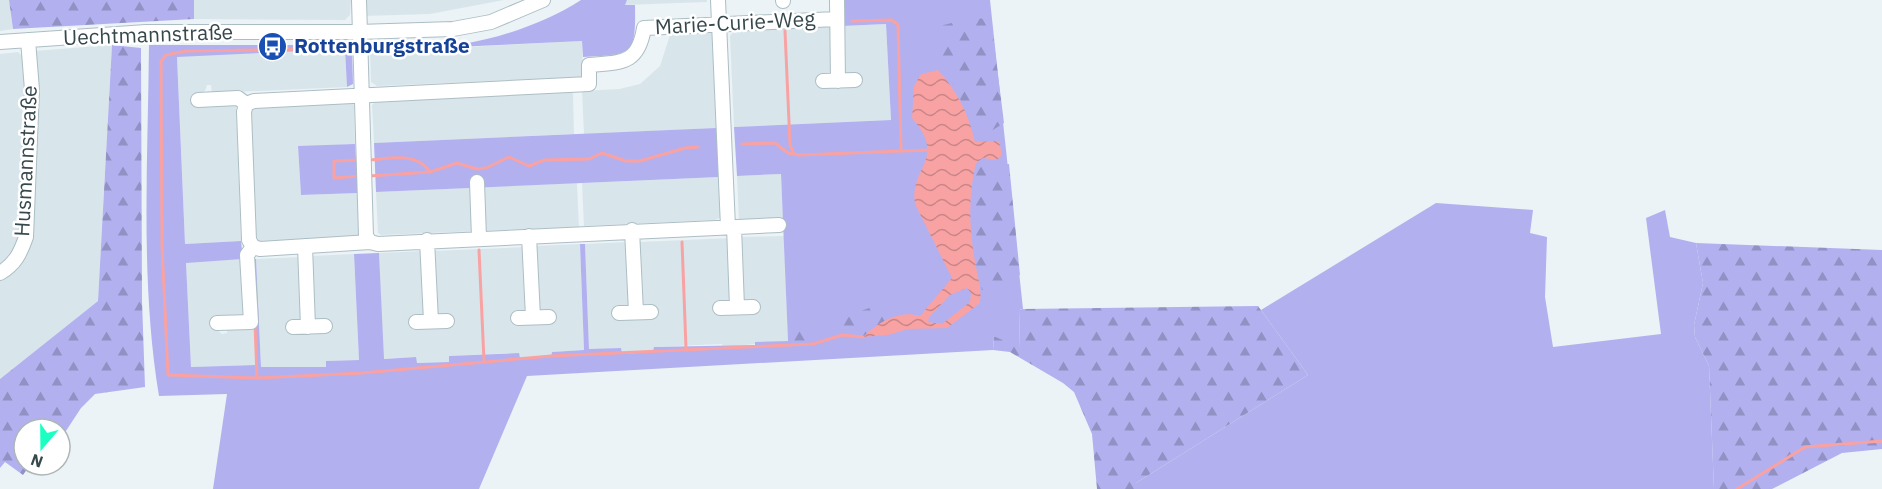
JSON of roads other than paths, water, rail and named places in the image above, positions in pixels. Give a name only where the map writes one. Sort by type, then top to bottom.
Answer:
[{"type":"street","points":[[359,0],[358,32],[366,236],[370,242]]},
{"type":"street","name":"Uechtmannstraße","points":[[0,42],[146,32],[358,32],[465,28],[500,18],[543,0]]},
{"type":"street","points":[[718,0],[737,307]]},
{"type":"street","points":[[836,19],[837,0]]},
{"type":"street","name":"Marie-Curie-Weg","points":[[360,95],[589,84],[589,65],[629,59],[639,48],[644,28],[836,19],[838,81]]},
{"type":"street","name":"Husmannstraße","points":[[0,273],[16,259],[26,237],[32,90],[28,40]]},
{"type":"street","points":[[823,81],[855,80]]},
{"type":"street","points":[[246,104],[254,101],[360,95]]},
{"type":"street","points":[[198,100],[237,98],[246,104]]},
{"type":"street","points":[[246,104],[244,112],[249,240],[253,247],[260,249],[370,242],[378,244],[632,230],[779,225]]},
{"type":"street","points":[[477,182],[479,238]]},
{"type":"street","points":[[632,230],[636,312]]},
{"type":"street","points":[[529,236],[533,317]]},
{"type":"street","points":[[427,240],[431,321]]},
{"type":"street","points":[[305,246],[308,327]]},
{"type":"street","points":[[217,323],[250,322],[247,255],[253,247]]},
{"type":"street","points":[[720,308],[753,307]]},
{"type":"street","points":[[619,313],[651,312]]},
{"type":"street","points":[[518,318],[549,317]]},
{"type":"street","points":[[416,322],[447,321]]},
{"type":"street","points":[[293,327],[325,326]]},
{"type":"water","points":[[938,70],[945,78],[965,112],[975,142],[999,141],[1002,155],[997,160],[983,158],[976,163],[972,187],[971,224],[980,287],[980,303],[947,328],[908,329],[888,335],[863,337],[875,327],[896,316],[912,314],[920,316],[952,278],[915,204],[917,181],[927,153],[927,144],[922,132],[912,118],[914,86],[921,74]],"holes":[[[967,288],[971,293],[970,302],[942,324],[928,322],[929,317],[950,295]]]},
{"type":"waterway","points":[[852,21],[892,20],[898,25],[901,149]]},
{"type":"waterway","points":[[785,31],[790,145],[794,154]]},
{"type":"waterway","points":[[312,49],[186,51],[166,55],[161,61],[162,246],[168,375],[257,378],[362,373],[551,356],[813,344],[842,335],[863,337]]},
{"type":"waterway","points":[[742,144],[775,143],[788,153],[799,155],[929,150]]},
{"type":"waterway","points":[[367,160],[410,159],[424,165],[430,172],[457,163],[477,169],[486,168],[509,157],[529,166],[544,160],[589,159],[602,153],[626,161],[640,161],[685,148],[698,147]]},
{"type":"waterway","points":[[359,176],[334,178],[334,161],[360,160]]},
{"type":"waterway","points":[[369,176],[430,172]]},
{"type":"waterway","points":[[682,242],[686,348]]},
{"type":"waterway","points":[[479,250],[484,361]]},
{"type":"waterway","points":[[255,324],[257,378]]},
{"type":"waterway","points":[[1737,489],[1805,447],[1882,441]]},
{"type":"place","name":"Rottenburgstraße","points":[[273,46]]}]
